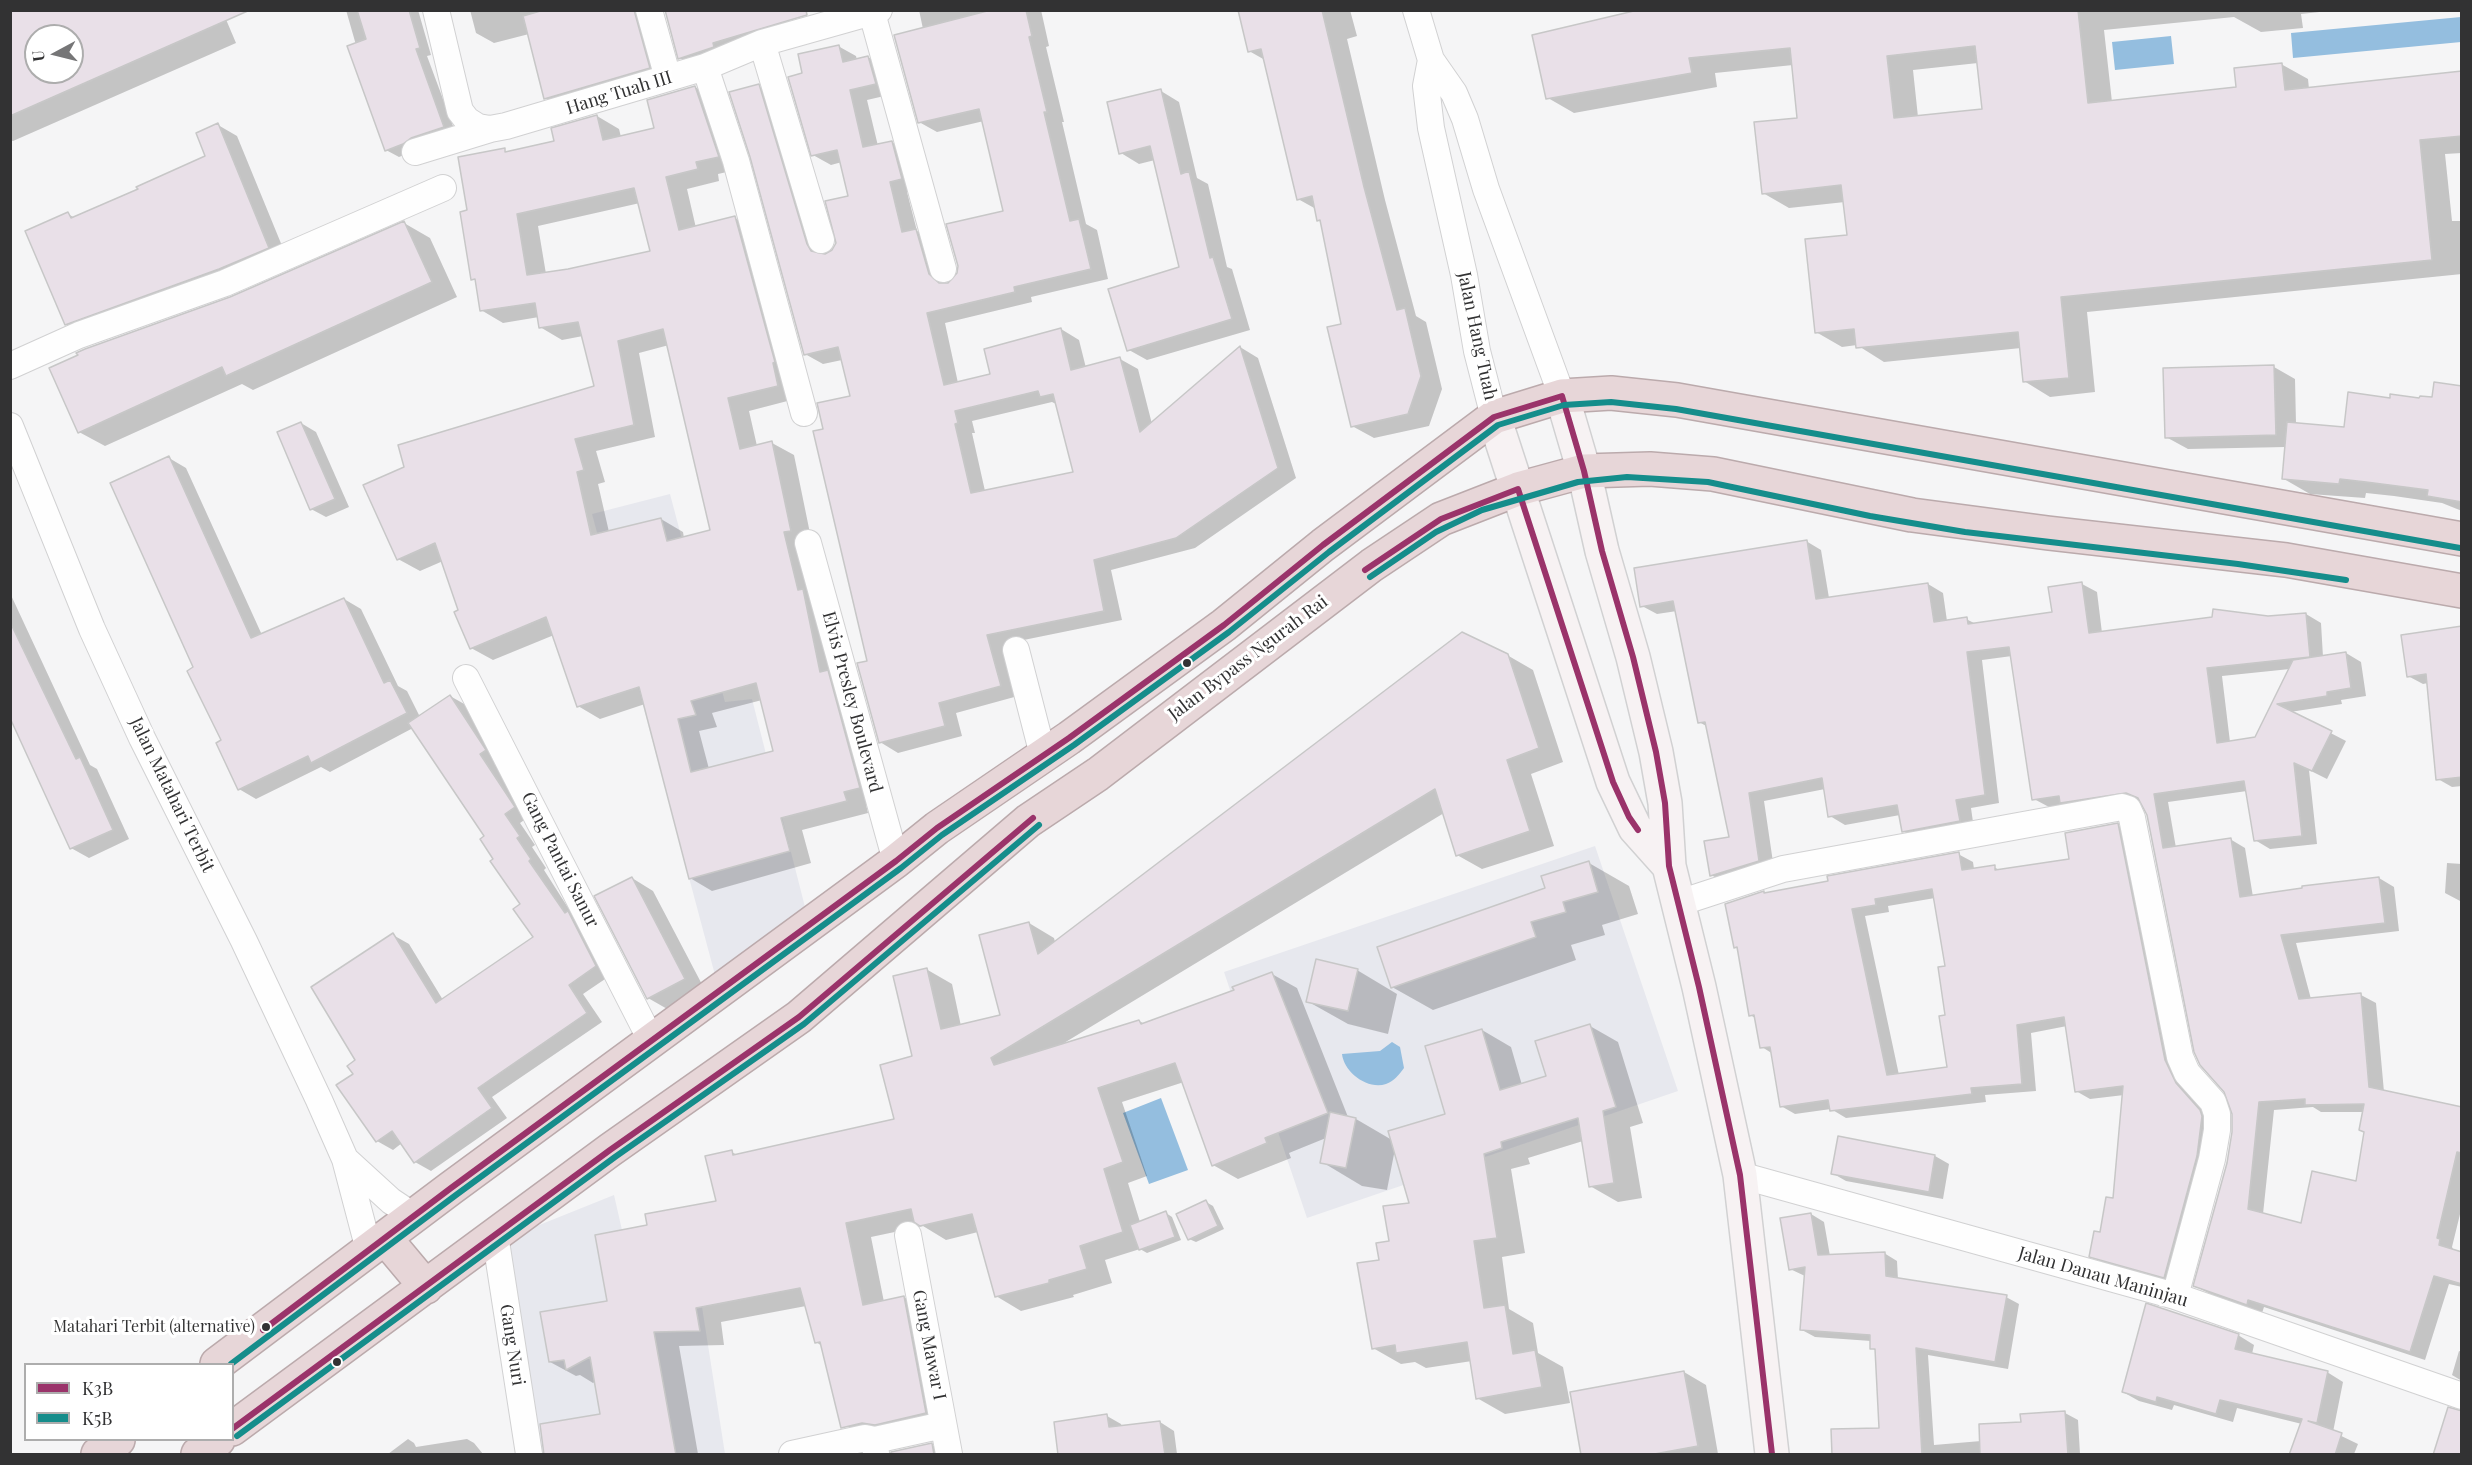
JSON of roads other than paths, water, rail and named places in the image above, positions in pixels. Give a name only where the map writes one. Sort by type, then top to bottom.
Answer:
[{"type":"highway","points":[[221,1363],[377,1244],[897,861],[938,828],[1056,747],[1224,625],[1323,545],[1494,417],[1562,396],[1611,393],[1677,400],[2462,539]]},
{"type":"highway","name":"Jalan Bypass Ngurah Rai","points":[[234,1428],[669,1108],[799,1017],[1028,821],[1098,774],[1372,565],[1441,519],[1518,489],[1584,471],[1650,469],[1713,474],[1912,514],[2048,533],[2286,560],[2462,591]]},
{"type":"highway","points":[[1056,747],[1098,774]]},
{"type":"highway","points":[[377,1244],[426,1287]]},
{"type":"highway","points":[[98,1455],[117,1441]]},
{"type":"highway","points":[[198,1455],[217,1441]]},
{"type":"main road","name":"Jalan Hang Tuah","points":[[1562,396],[1584,471],[1602,551],[1633,657],[1656,752],[1665,803],[1669,866],[1727,1110],[1740,1175],[1772,1455]]},
{"type":"main road","name":"Jalan Hang Tuah","points":[[1494,417],[1613,782],[1635,828],[1669,866]]},
{"type":"street","points":[[435,10],[460,111],[467,120],[478,127],[490,129]]},
{"type":"street","points":[[649,10],[668,78]]},
{"type":"street","name":"Jalan Hang Tuah","points":[[1416,10],[1431,60],[1454,93],[1465,118],[1485,189],[1562,396]]},
{"type":"street","points":[[875,12],[943,269]]},
{"type":"street","name":"Hang Tuah III","points":[[415,152],[705,67],[762,43],[875,12]]},
{"type":"street","points":[[762,43],[821,240]]},
{"type":"street","name":"Jalan Hang Tuah","points":[[1431,60],[1426,86],[1431,128],[1464,275],[1477,351],[1494,417]]},
{"type":"street","points":[[705,67],[736,161],[804,413]]},
{"type":"street","points":[[10,366],[79,335],[225,283],[443,188]]},
{"type":"street","name":"Jalan Matahari Terbit","points":[[10,426],[92,629],[142,738],[244,941],[345,1159],[377,1244]]},
{"type":"street","name":"Elvis Presley Boulevard","points":[[808,543],[897,861]]},
{"type":"street","points":[[1016,650],[1056,747]]},
{"type":"street","name":"Gang Pantai Sanur","points":[[466,678],[652,1042]]},
{"type":"street","points":[[1679,903],[1783,869],[2122,807],[2128,809],[2132,818],[2180,1057],[2187,1073],[2213,1102],[2217,1114],[2214,1152],[2175,1296]]},
{"type":"street","name":"Jalan Matahari Terbit","points":[[345,1159],[391,1200],[415,1217]]},
{"type":"street","name":"Jalan Danau Maninjau","points":[[1740,1175],[2175,1296],[2462,1396]]},
{"type":"street","name":"Gang Nuri","points":[[495,1235],[529,1455]]},
{"type":"street","name":"Gang Mawar I","points":[[908,1235],[949,1455]]},
{"type":"street","points":[[792,1455],[865,1438],[876,1447],[943,1425]]},
{"type":"water","points":[[2461,17],[2461,42],[2293,58],[2291,33]]},
{"type":"water","points":[[2171,36],[2174,64],[2115,70],[2112,42]]},
{"type":"water","points":[[1392,1042],[1400,1047],[1404,1068],[1396,1078],[1386,1084],[1364,1082],[1352,1073],[1344,1061],[1342,1054],[1380,1051]]},
{"type":"water","points":[[1161,1098],[1188,1170],[1149,1184],[1123,1113]]},
{"type":"place","name":"Matahari Terbit (alternative)","points":[[266,1327]]}]
